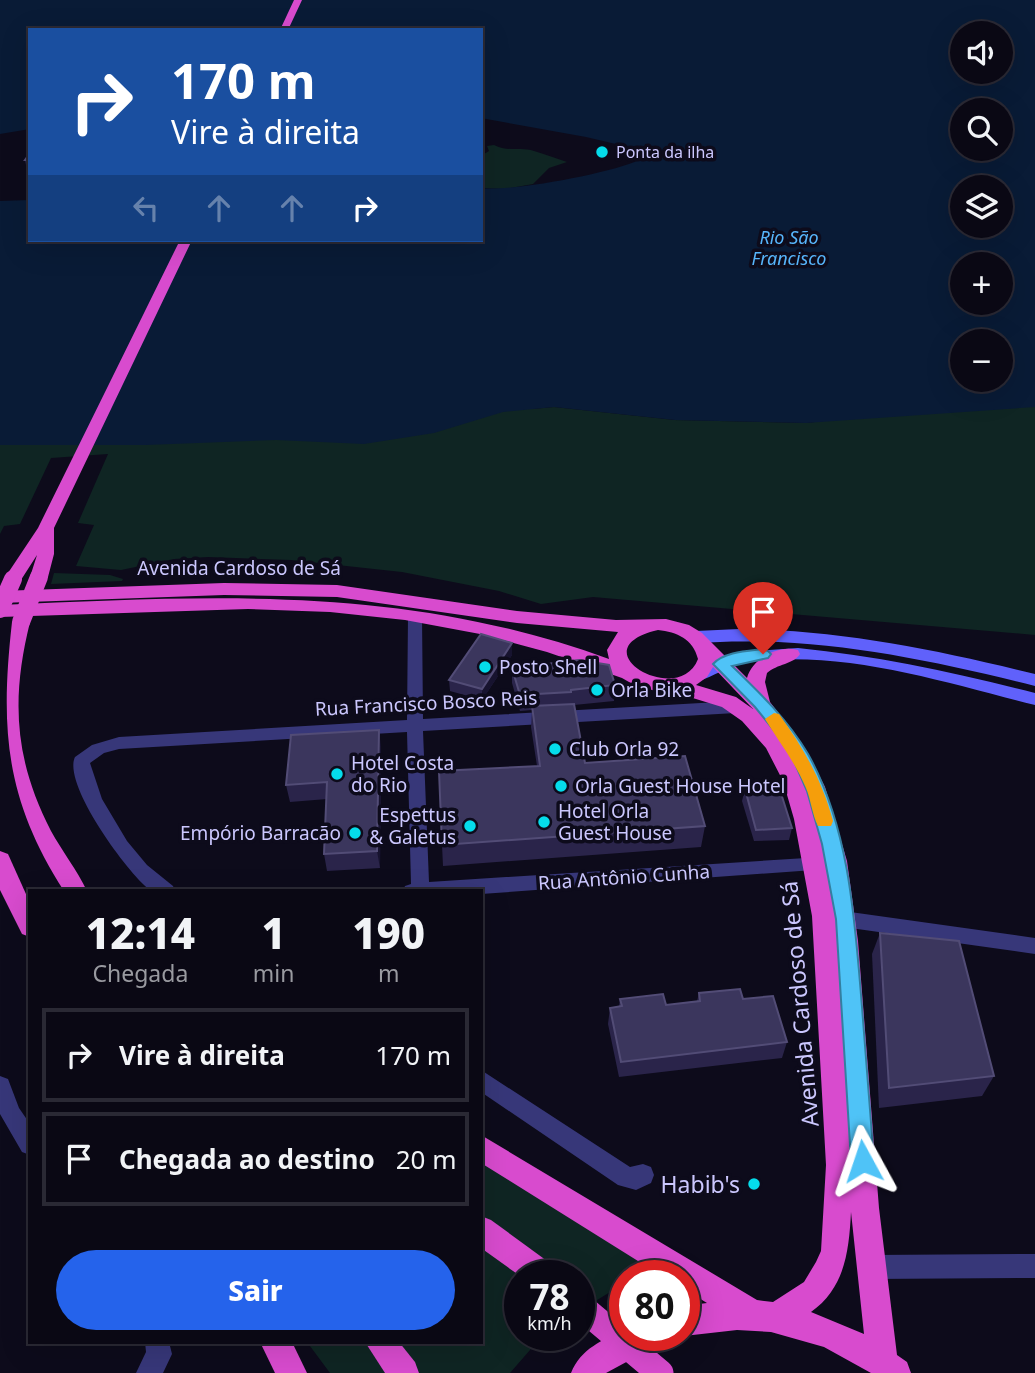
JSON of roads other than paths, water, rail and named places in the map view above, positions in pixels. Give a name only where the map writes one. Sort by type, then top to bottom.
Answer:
[{"type":"highway","points":[[288,28],[299,0]]},
{"type":"highway","points":[[0,610],[13,579],[46,528],[185,242]]},
{"type":"highway","points":[[46,528],[46,554],[21,622],[6,708],[11,750],[30,809],[75,889]]},
{"type":"highway","name":"Avenida Cardoso de Sá","points":[[0,597],[224,589],[337,592],[506,616],[616,626],[644,625]]},
{"type":"highway","name":"Avenida Cardoso de Sá","points":[[0,610],[225,603],[330,606],[415,616],[482,629],[556,649],[625,672]]},
{"type":"highway","points":[[644,625],[672,626],[699,640],[707,659],[698,675],[674,685],[648,683],[625,672],[615,653],[623,636],[644,625]]},
{"type":"highway","name":"Avenida Cardoso de Sá","points":[[699,640],[761,703],[800,757],[816,791],[835,918],[871,1267],[890,1367]]},
{"type":"highway","points":[[761,703],[754,681],[759,668],[772,660],[791,654]]},
{"type":"highway","name":"Avenida Cardoso de Sá","points":[[674,685],[722,699],[736,707],[764,731],[784,761],[804,819],[825,864]]},
{"type":"highway","points":[[0,860],[28,923]]},
{"type":"highway","name":"Avenida Cardoso de Sá","points":[[764,1316],[814,1292],[828,1271],[835,1251],[840,1165],[835,918]]},
{"type":"highway","points":[[483,1149],[764,1316],[828,1334],[890,1367]]},
{"type":"highway","points":[[483,1231],[522,1260]]},
{"type":"highway","points":[[700,1320],[764,1316]]},
{"type":"highway","points":[[595,1318],[660,1373]]},
{"type":"highway","points":[[382,1344],[404,1373]]},
{"type":"highway","points":[[586,1373],[597,1360],[614,1351]]},
{"type":"main road","points":[[699,640],[758,633],[842,641],[966,663],[1035,680]]},
{"type":"main road","points":[[698,675],[721,664],[750,656],[791,654],[853,659],[923,671],[1035,699]]},
{"type":"street","points":[[415,616],[420,889]]},
{"type":"street","name":"Rua Francisco Bosco Reis","points":[[163,889],[134,864],[83,779],[80,768],[85,757],[98,749],[119,743],[736,707]]},
{"type":"street","name":"Rua Antônio Cunha","points":[[450,889],[825,864]]},
{"type":"street","points":[[835,918],[1035,946]]},
{"type":"street","points":[[483,1081],[626,1177],[636,1180],[643,1175]]},
{"type":"street","points":[[0,1086],[5,1114],[28,1142]]},
{"type":"street","points":[[871,1267],[1035,1266]]},
{"type":"street","points":[[149,1373],[159,1354],[157,1344]]},
{"type":"water","name":"Rio São Francisco","points":[[0,0],[1035,0],[1035,407],[806,423],[675,420],[554,407],[503,412],[434,433],[364,444],[276,440],[146,445],[0,445],[0,201],[28,200],[28,242],[483,242],[483,188],[515,187],[585,176],[639,160],[642,154],[637,149],[586,137],[483,118],[483,28],[28,28],[28,129],[0,134]]},
{"type":"place","name":"Ponta da ilha","points":[[602,152]]},
{"type":"place","name":"Posto Shell","points":[[485,667]]},
{"type":"place","name":"Orla Bike","points":[[597,690]]},
{"type":"place","name":"Club Orla 92","points":[[555,749]]},
{"type":"place","name":"Hotel Costa do Rio","points":[[337,774]]},
{"type":"place","name":"Orla Guest House Hotel","points":[[561,786]]},
{"type":"place","name":"Hotel Orla Guest House","points":[[544,822]]},
{"type":"place","name":"Espettus & Galetus","points":[[470,826]]},
{"type":"place","name":"Empório Barracão","points":[[355,833]]},
{"type":"place","name":"Habib's","points":[[754,1184]]}]
